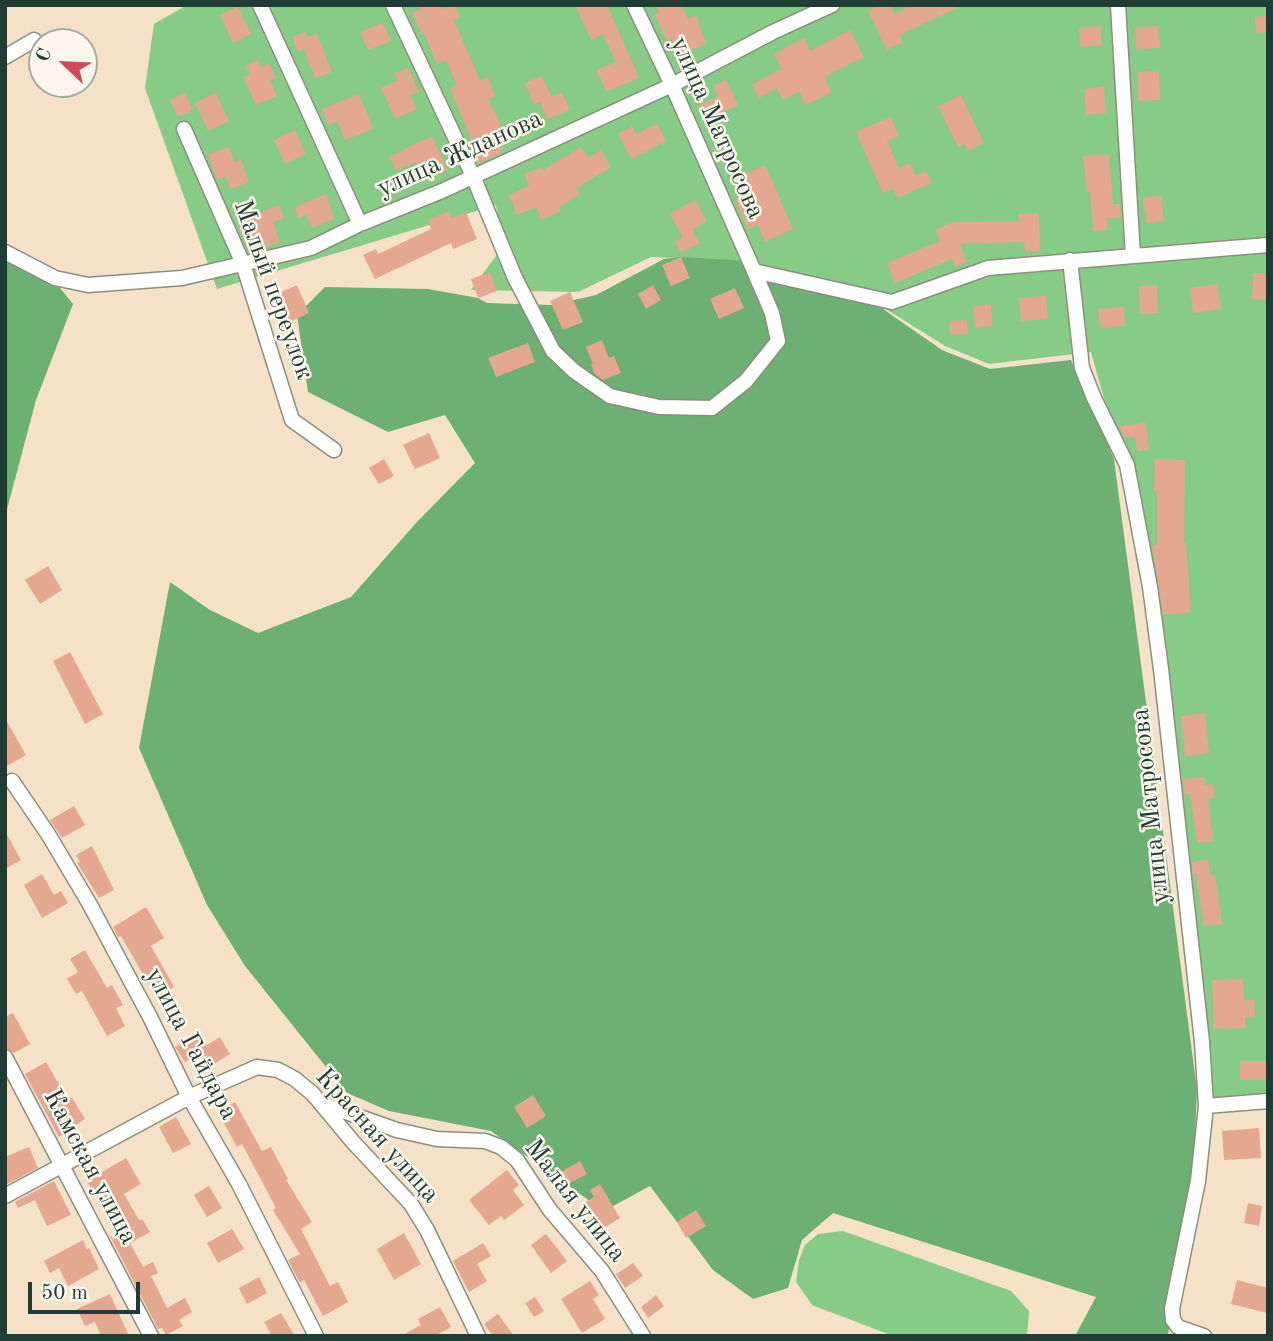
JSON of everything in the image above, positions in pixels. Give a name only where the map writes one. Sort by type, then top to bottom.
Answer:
[{"type":"street","points":[[260,5],[360,224]]},
{"type":"street","points":[[393,5],[473,176]]},
{"type":"street","name":"улица Матросова","points":[[473,176],[515,278],[553,351],[574,371],[610,396],[659,407],[712,408],[746,381],[778,341],[772,313],[634,5]]},
{"type":"street","name":"улица Жданова","points":[[5,252],[47,275],[88,285],[182,278],[311,248],[672,85],[773,32],[832,5]]},
{"type":"street","points":[[1118,5],[1133,256]]},
{"type":"street","points":[[5,57],[28,44]]},
{"type":"street","name":"Малый переулок","points":[[184,129],[243,264],[292,420],[334,450]]},
{"type":"street","points":[[754,271],[892,302],[988,268],[1268,245]]},
{"type":"street","name":"улица Матросова","points":[[1070,260],[1082,368],[1127,465],[1150,587],[1170,745],[1202,1042],[1206,1107],[1198,1181],[1172,1320],[1178,1327],[1204,1336]]},
{"type":"street","name":"улица Гайдара","points":[[12,781],[48,834],[89,903],[189,1097],[239,1184],[316,1336]]},
{"type":"street","name":"Камская улица","points":[[5,1057],[151,1336]]},
{"type":"street","name":"Красная улица","points":[[189,1097],[257,1068],[278,1070],[295,1079],[322,1103],[353,1142],[411,1204],[427,1230],[478,1336]]},
{"type":"street","points":[[5,1196],[189,1097]]},
{"type":"street","points":[[1206,1107],[1268,1101]]},
{"type":"street","name":"Малая улица","points":[[322,1103],[397,1130],[437,1139],[485,1140],[501,1147],[517,1160],[550,1210],[602,1271],[643,1336]]},
{"type":"green space","points":[[187,5],[1268,5],[1268,1098],[1211,1105],[1156,583],[1091,352],[989,364],[945,346],[857,291],[749,261],[651,257],[578,292],[471,290],[502,248],[496,205],[217,289],[145,88],[154,24]]},
{"type":"green space","points":[[5,248],[43,267],[73,304],[36,400],[5,517]]},
{"type":"green space","points":[[681,257],[749,261],[873,302],[942,350],[990,369],[1071,360],[1114,459],[1197,1090],[1193,1183],[1177,1263],[1168,1336],[1075,1336],[1096,1297],[833,1213],[802,1240],[788,1288],[753,1299],[713,1270],[650,1186],[604,1211],[491,1131],[389,1111],[347,1093],[245,966],[207,905],[139,748],[170,582],[210,610],[258,633],[351,597],[416,523],[475,463],[445,415],[388,432],[308,392],[297,315],[325,287],[428,289],[478,298],[487,303],[552,305],[596,295],[664,259]]},
{"type":"green space","points":[[843,1231],[1011,1291],[1029,1311],[1027,1336],[893,1336],[812,1305],[796,1282],[799,1260],[805,1245],[818,1234]]},
{"type":"building","points":[[419,5],[439,5],[441,9],[455,5],[460,17],[454,20],[480,81],[488,77],[495,96],[488,99],[509,142],[500,146],[503,152],[478,164],[472,152],[476,150],[450,89],[457,85],[446,60],[437,64],[412,13],[421,9]]},
{"type":"building","points":[[575,5],[607,5],[639,78],[606,92],[597,70],[616,62],[603,34],[591,40]]},
{"type":"building","points":[[656,5],[681,5],[688,19],[696,15],[706,44],[679,56],[671,38],[667,41],[655,15],[659,13]]},
{"type":"building","points":[[879,5],[890,5],[894,14],[912,5],[963,5],[900,35],[903,42],[887,50],[868,11]]},
{"type":"building","points":[[238,7],[251,34],[233,43],[220,15]]},
{"type":"building","points":[[1268,16],[1268,32],[1256,33],[1255,17]]},
{"type":"building","points":[[383,23],[391,41],[368,50],[360,32]]},
{"type":"building","points":[[1100,26],[1102,45],[1080,47],[1079,28]]},
{"type":"building","points":[[1158,26],[1160,48],[1136,49],[1135,28]]},
{"type":"building","points":[[850,30],[864,57],[824,77],[832,92],[806,105],[799,91],[783,100],[777,88],[759,98],[752,84],[781,69],[774,54],[804,38],[810,51]]},
{"type":"building","points":[[305,32],[307,37],[317,34],[332,72],[315,78],[304,49],[298,52],[292,37]]},
{"type":"building","points":[[258,60],[261,67],[269,63],[276,78],[270,80],[277,96],[256,105],[243,77],[250,74],[246,66]]},
{"type":"building","points":[[408,68],[419,92],[410,95],[417,109],[395,119],[381,88],[398,80],[395,73]]},
{"type":"building","points":[[1159,71],[1160,100],[1138,101],[1138,72]]},
{"type":"building","points":[[542,76],[551,97],[562,93],[570,110],[547,119],[540,102],[534,104],[525,83]]},
{"type":"building","points":[[726,80],[738,105],[706,120],[699,105],[718,96],[713,86]]},
{"type":"building","points":[[1104,87],[1106,113],[1086,115],[1084,89]]},
{"type":"building","points":[[185,93],[193,110],[178,117],[170,100]]},
{"type":"building","points":[[216,93],[229,121],[208,131],[195,103]]},
{"type":"building","points":[[359,94],[373,129],[345,140],[337,121],[328,125],[322,109]]},
{"type":"building","points":[[961,95],[984,143],[968,151],[964,144],[958,147],[938,106]]},
{"type":"building","points":[[891,117],[899,136],[887,141],[899,168],[910,163],[916,176],[926,171],[932,183],[897,198],[893,189],[883,193],[856,132]]},
{"type":"building","points":[[657,124],[666,141],[631,159],[618,134],[632,126],[636,134]]},
{"type":"building","points":[[295,130],[306,154],[285,164],[274,140]]},
{"type":"building","points":[[432,136],[448,170],[424,181],[415,162],[396,171],[390,156]]},
{"type":"building","points":[[229,147],[235,163],[241,159],[249,182],[230,189],[226,176],[217,180],[208,154]]},
{"type":"building","points":[[581,147],[588,158],[601,150],[611,167],[576,188],[580,194],[559,207],[561,211],[541,220],[536,207],[517,215],[509,195],[529,186],[524,174],[542,167],[544,170]]},
{"type":"building","points":[[1109,154],[1113,204],[1120,204],[1121,217],[1107,218],[1108,230],[1093,231],[1090,192],[1087,193],[1083,156]]},
{"type":"building","points":[[765,165],[793,229],[765,242],[758,225],[748,229],[735,200],[743,196],[735,179]]},
{"type":"building","points":[[326,194],[334,219],[312,228],[306,214],[298,219],[295,207]]},
{"type":"building","points":[[1161,195],[1164,221],[1147,224],[1143,198]]},
{"type":"building","points":[[695,200],[707,221],[692,230],[700,243],[681,253],[675,242],[683,237],[670,214]]},
{"type":"building","points":[[279,205],[284,218],[273,222],[280,242],[249,253],[237,221]]},
{"type":"building","points":[[449,211],[452,218],[466,212],[477,239],[453,249],[451,243],[375,279],[363,255],[376,249],[378,254],[431,229],[428,220]]},
{"type":"building","points":[[1039,213],[1040,251],[1025,251],[1024,242],[960,244],[967,262],[955,267],[952,259],[895,283],[887,263],[940,241],[935,230],[953,222],[1019,221],[1018,214]]},
{"type":"building","points":[[681,257],[690,278],[671,286],[662,265]]},
{"type":"building","points":[[490,272],[497,291],[478,298],[471,279]]},
{"type":"building","points":[[1253,273],[1268,273],[1268,299],[1252,299]]},
{"type":"building","points":[[1217,284],[1221,309],[1193,313],[1190,288]]},
{"type":"building","points":[[297,285],[309,313],[285,324],[272,296]]},
{"type":"building","points":[[653,285],[661,300],[646,309],[638,294]]},
{"type":"building","points":[[1157,285],[1158,313],[1140,314],[1139,286]]},
{"type":"building","points":[[735,288],[744,308],[719,319],[710,299]]},
{"type":"building","points":[[570,292],[583,322],[563,330],[550,301]]},
{"type":"building","points":[[1046,296],[1048,319],[1021,321],[1019,298]]},
{"type":"building","points":[[991,304],[993,326],[975,328],[973,306]]},
{"type":"building","points":[[1124,307],[1125,326],[1100,328],[1098,309]]},
{"type":"building","points":[[967,320],[968,334],[950,335],[950,321]]},
{"type":"building","points":[[602,340],[609,358],[614,356],[621,373],[603,380],[594,373],[586,347]]},
{"type":"building","points":[[528,343],[535,362],[496,377],[488,358]]},
{"type":"building","points":[[1146,423],[1149,450],[1137,451],[1135,437],[1125,438],[1119,426]]},
{"type":"building","points":[[429,433],[440,458],[415,469],[403,445]]},
{"type":"building","points":[[384,459],[394,476],[379,484],[369,468]]},
{"type":"building","points":[[1155,459],[1185,460],[1184,543],[1191,612],[1163,615],[1152,546],[1157,544]]},
{"type":"building","points":[[48,566],[62,590],[40,604],[25,580]]},
{"type":"building","points":[[70,652],[103,714],[85,724],[53,661]]},
{"type":"building","points":[[1205,713],[1209,753],[1185,756],[1181,716]]},
{"type":"building","points":[[5,718],[26,755],[5,767]]},
{"type":"building","points":[[1204,777],[1205,785],[1213,784],[1215,798],[1208,799],[1213,841],[1197,843],[1190,794],[1184,794],[1183,779]]},
{"type":"building","points":[[74,806],[85,825],[62,838],[50,820]]},
{"type":"building","points":[[5,831],[21,860],[5,869]]},
{"type":"building","points":[[92,846],[114,890],[99,898],[77,863],[80,862],[76,855]]},
{"type":"building","points":[[1208,859],[1210,875],[1215,874],[1222,924],[1204,926],[1192,862]]},
{"type":"building","points":[[42,874],[54,895],[61,891],[68,903],[42,918],[24,885]]},
{"type":"building","points":[[146,907],[164,938],[151,946],[174,987],[156,997],[121,936],[118,937],[113,927]]},
{"type":"building","points":[[85,950],[107,988],[112,985],[123,1005],[116,1008],[125,1026],[107,1036],[82,991],[76,994],[67,979],[78,972],[70,959]]},
{"type":"building","points":[[1243,979],[1244,1000],[1254,1000],[1255,1017],[1245,1017],[1246,1028],[1214,1029],[1212,980]]},
{"type":"building","points":[[13,1013],[30,1044],[14,1053],[5,1047],[5,1017]]},
{"type":"building","points":[[200,1033],[207,1045],[220,1037],[230,1054],[209,1067],[200,1053],[185,1062],[175,1047]]},
{"type":"building","points":[[1240,1061],[1268,1061],[1268,1080],[1240,1080]]},
{"type":"building","points":[[46,1062],[68,1100],[72,1098],[85,1119],[59,1137],[25,1074]]},
{"type":"building","points":[[533,1095],[546,1116],[527,1128],[514,1107]]},
{"type":"building","points":[[235,1102],[262,1151],[271,1147],[288,1179],[286,1180],[312,1222],[301,1229],[330,1286],[338,1282],[348,1302],[323,1316],[304,1280],[300,1283],[288,1260],[300,1254],[273,1210],[276,1208],[242,1144],[237,1147],[218,1112]]},
{"type":"building","points":[[176,1117],[191,1144],[173,1153],[159,1127]]},
{"type":"building","points":[[1259,1128],[1261,1158],[1224,1160],[1222,1131]]},
{"type":"building","points":[[29,1147],[38,1168],[7,1184],[5,1157]]},
{"type":"building","points":[[126,1158],[141,1184],[124,1194],[139,1220],[142,1219],[150,1232],[130,1243],[143,1267],[153,1262],[158,1273],[151,1276],[167,1308],[185,1298],[192,1312],[179,1320],[183,1326],[166,1335],[162,1328],[158,1329],[110,1236],[117,1233],[87,1181]]},
{"type":"building","points":[[580,1161],[587,1174],[566,1185],[559,1173]]},
{"type":"building","points":[[507,1170],[519,1185],[513,1190],[524,1205],[504,1220],[501,1216],[489,1225],[469,1200]]},
{"type":"building","points":[[54,1181],[71,1215],[47,1226],[35,1200],[18,1208],[15,1202]]},
{"type":"building","points":[[600,1184],[620,1218],[599,1231],[583,1204],[594,1197],[590,1190]]},
{"type":"building","points":[[209,1186],[222,1208],[207,1217],[194,1195]]},
{"type":"building","points":[[1248,1203],[1262,1206],[1259,1226],[1244,1223]]},
{"type":"building","points":[[696,1210],[706,1226],[686,1238],[677,1222]]},
{"type":"building","points":[[232,1229],[244,1249],[218,1263],[207,1243]]},
{"type":"building","points":[[404,1233],[421,1264],[394,1280],[377,1249]]},
{"type":"building","points":[[546,1234],[567,1261],[551,1273],[531,1245]]},
{"type":"building","points":[[83,1240],[99,1269],[68,1286],[59,1268],[50,1273],[44,1261]]},
{"type":"building","points":[[483,1243],[491,1256],[477,1264],[487,1281],[469,1292],[453,1261]]},
{"type":"building","points":[[633,1263],[643,1276],[625,1288],[616,1274]]},
{"type":"building","points":[[259,1277],[267,1293],[247,1304],[239,1288]]},
{"type":"building","points":[[1237,1280],[1268,1288],[1268,1313],[1231,1304]]},
{"type":"building","points":[[590,1281],[599,1295],[593,1299],[605,1319],[582,1333],[561,1299]]},
{"type":"building","points":[[110,1294],[129,1336],[101,1336],[95,1322],[85,1326],[77,1309]]},
{"type":"building","points":[[656,1295],[664,1306],[648,1318],[641,1307]]},
{"type":"building","points":[[535,1297],[544,1311],[534,1317],[525,1303]]},
{"type":"building","points":[[440,1307],[451,1327],[435,1336],[401,1336],[421,1325],[418,1319]]},
{"type":"building","points":[[281,1313],[295,1336],[272,1336],[264,1322]]},
{"type":"building","points":[[498,1314],[514,1336],[493,1336],[484,1324]]}]
